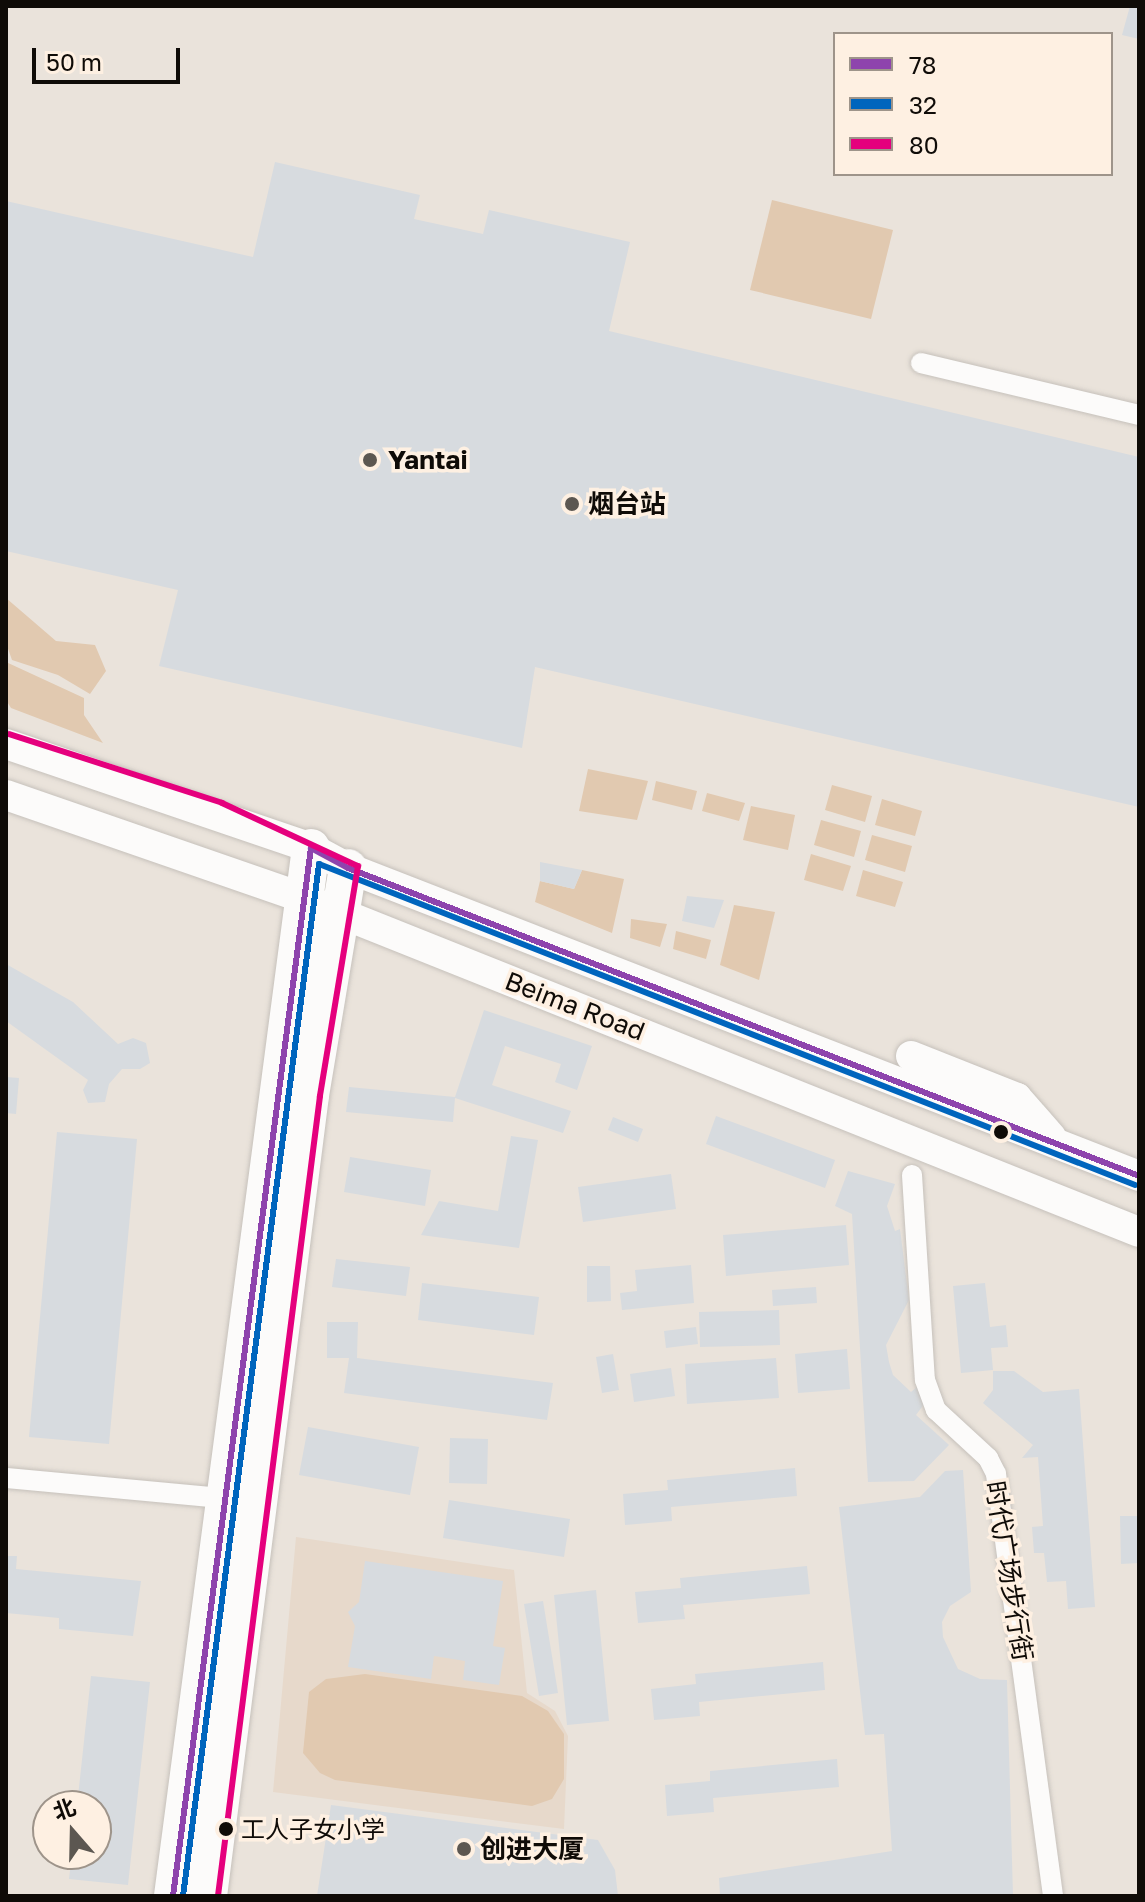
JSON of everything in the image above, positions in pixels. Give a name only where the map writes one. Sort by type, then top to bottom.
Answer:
[{"type":"highway","points":[[173,1896],[300,897],[311,848]]},
{"type":"highway","points":[[208,1896],[310,1095],[343,918],[348,868]]},
{"type":"main road","name":"Beima Road","points":[[6,744],[311,848],[348,868],[1139,1176]]},
{"type":"main road","name":"Beima Road","points":[[6,795],[300,897],[343,918],[1139,1232]]},
{"type":"main road","points":[[911,1056],[1017,1098],[1055,1141]]},
{"type":"street","points":[[921,363],[1139,415]]},
{"type":"street","name":"时代广场步行街","points":[[912,1175],[925,1380],[936,1410],[988,1458],[996,1474],[1053,1896]]},
{"type":"street","points":[[6,1478],[222,1498]]},
{"type":"shaded area","points":[[772,200],[893,230],[871,319],[750,290]]},
{"type":"shaded area","points":[[6,598],[56,641],[95,645],[106,671],[90,694],[58,675],[12,660],[6,643]]},
{"type":"shaded area","points":[[6,662],[84,698],[84,715],[103,743],[11,708],[6,700]]},
{"type":"shaded area","points":[[588,769],[648,781],[637,820],[579,811]]},
{"type":"shaded area","points":[[656,781],[697,791],[692,810],[652,800]]},
{"type":"shaded area","points":[[832,785],[872,796],[865,822],[825,810]]},
{"type":"shaded area","points":[[707,793],[745,803],[739,821],[702,811]]},
{"type":"shaded area","points":[[882,799],[922,811],[915,836],[875,825]]},
{"type":"shaded area","points":[[751,806],[795,815],[788,850],[743,840]]},
{"type":"shaded area","points":[[821,820],[861,831],[854,857],[814,845]]},
{"type":"shaded area","points":[[872,835],[912,846],[905,872],[865,860]]},
{"type":"shaded area","points":[[811,854],[851,866],[843,891],[804,880]]},
{"type":"shaded area","points":[[582,870],[624,879],[612,933],[535,902],[540,881],[574,889]]},
{"type":"shaded area","points":[[863,870],[903,882],[895,907],[856,896]]},
{"type":"shaded area","points":[[734,905],[775,912],[759,980],[720,965]]},
{"type":"shaded area","points":[[631,919],[667,924],[660,947],[630,938]]},
{"type":"shaded area","points":[[676,931],[711,940],[706,959],[673,949]]},
{"type":"shaded area","name":"工人子女小学","points":[[296,1537],[514,1570],[527,1693],[555,1711],[568,1736],[564,1829],[273,1792]]},
{"type":"shaded area","points":[[365,1674],[522,1696],[548,1711],[564,1734],[564,1779],[552,1799],[532,1806],[335,1780],[320,1773],[303,1753],[309,1692],[326,1679]]},
{"type":"building","points":[[1130,6],[1139,6],[1139,39],[1122,35]]},
{"type":"building","name":"烟台站","points":[[275,162],[420,195],[414,219],[483,234],[489,210],[630,242],[609,331],[1139,457],[1139,807],[535,667],[522,748],[159,666],[178,590],[6,551],[6,201],[253,257]]},
{"type":"building","points":[[540,862],[582,870],[574,889],[540,881]]},
{"type":"building","points":[[687,896],[724,900],[714,928],[682,921]]},
{"type":"building","points":[[6,964],[73,1002],[118,1044],[133,1038],[146,1043],[150,1063],[140,1069],[122,1069],[109,1084],[105,1102],[88,1103],[83,1090],[88,1080],[6,1021]]},
{"type":"building","points":[[484,1010],[592,1046],[577,1090],[555,1082],[561,1064],[505,1046],[492,1085],[571,1111],[563,1133],[455,1098],[453,1122],[346,1112],[349,1087],[455,1097]]},
{"type":"building","points":[[6,1077],[19,1078],[16,1114],[6,1113]]},
{"type":"building","points":[[716,1116],[835,1160],[825,1188],[706,1144]]},
{"type":"building","points":[[613,1117],[643,1129],[638,1142],[608,1130]]},
{"type":"building","points":[[57,1132],[137,1139],[109,1444],[29,1437]]},
{"type":"building","points":[[511,1136],[538,1140],[519,1248],[421,1235],[439,1201],[498,1211]]},
{"type":"building","points":[[350,1157],[431,1170],[425,1206],[344,1192]]},
{"type":"building","points":[[848,1171],[895,1184],[887,1206],[895,1231],[900,1229],[909,1300],[886,1345],[889,1362],[893,1375],[911,1392],[917,1387],[927,1400],[916,1415],[949,1445],[914,1481],[868,1482],[852,1214],[835,1206]]},
{"type":"building","points":[[671,1174],[676,1209],[583,1222],[578,1187]]},
{"type":"building","points":[[846,1225],[849,1265],[726,1276],[723,1235]]},
{"type":"building","points":[[336,1259],[410,1267],[406,1296],[332,1287]]},
{"type":"building","points":[[691,1265],[694,1303],[622,1310],[620,1293],[637,1291],[635,1270]]},
{"type":"building","points":[[587,1266],[610,1266],[611,1301],[587,1302]]},
{"type":"building","points":[[422,1283],[539,1297],[534,1335],[418,1320]]},
{"type":"building","points":[[985,1283],[990,1327],[1006,1325],[1008,1347],[991,1348],[993,1370],[961,1373],[953,1286]]},
{"type":"building","points":[[816,1287],[817,1303],[773,1306],[772,1290]]},
{"type":"building","points":[[779,1310],[780,1345],[700,1347],[699,1312]]},
{"type":"building","points":[[327,1322],[358,1322],[357,1358],[553,1383],[547,1420],[344,1393],[349,1358],[327,1358]]},
{"type":"building","points":[[696,1327],[698,1344],[666,1348],[664,1331]]},
{"type":"building","points":[[847,1349],[850,1389],[798,1393],[795,1354]]},
{"type":"building","points":[[613,1354],[619,1390],[602,1393],[596,1357]]},
{"type":"building","points":[[776,1358],[779,1398],[687,1404],[685,1364]]},
{"type":"building","points":[[671,1368],[675,1396],[634,1402],[630,1374]]},
{"type":"building","points":[[993,1371],[1014,1371],[1043,1392],[1079,1389],[1095,1607],[1068,1609],[1066,1581],[1047,1582],[1044,1553],[1034,1553],[1032,1527],[1043,1526],[1038,1457],[1022,1458],[1033,1445],[983,1403],[993,1390]]},
{"type":"building","points":[[308,1427],[419,1447],[410,1495],[299,1475]]},
{"type":"building","points":[[450,1438],[488,1439],[487,1484],[449,1483]]},
{"type":"building","points":[[795,1468],[797,1496],[671,1507],[672,1521],[625,1525],[623,1494],[668,1490],[667,1480]]},
{"type":"building","points":[[963,1470],[971,1592],[950,1606],[942,1622],[943,1637],[958,1669],[980,1679],[1007,1680],[1013,1896],[720,1896],[719,1878],[892,1851],[884,1734],[865,1735],[839,1507],[920,1497],[945,1471]]},
{"type":"building","points":[[449,1500],[570,1519],[564,1557],[443,1538]]},
{"type":"building","points":[[1120,1516],[1139,1516],[1139,1563],[1121,1564]]},
{"type":"building","points":[[6,1556],[17,1556],[16,1569],[141,1581],[133,1636],[59,1629],[59,1618],[6,1613]]},
{"type":"building","points":[[365,1561],[503,1581],[493,1646],[505,1648],[499,1685],[463,1680],[465,1661],[434,1656],[431,1679],[348,1667],[355,1626],[348,1612],[359,1602]]},
{"type":"building","points":[[807,1566],[810,1594],[683,1605],[685,1619],[638,1623],[635,1592],[681,1588],[680,1578]]},
{"type":"building","points":[[596,1590],[609,1721],[567,1725],[554,1595]]},
{"type":"building","points":[[543,1601],[558,1693],[539,1696],[524,1604]]},
{"type":"building","points":[[823,1662],[825,1690],[699,1702],[700,1716],[654,1720],[651,1689],[696,1684],[695,1674]]},
{"type":"building","points":[[91,1676],[150,1682],[128,1885],[69,1879],[70,1870],[112,1870],[112,1790],[79,1790]]},
{"type":"building","points":[[837,1759],[839,1787],[713,1798],[714,1812],[667,1816],[665,1785],[710,1781],[710,1771]]},
{"type":"building","name":"创进大厦","points":[[331,1805],[598,1840],[615,1870],[618,1896],[317,1896]]},
{"type":"transit line","name":"80","points":[[9,734],[222,803],[358,866],[320,1096],[218,1896]]},
{"type":"transit line","name":"78","points":[[173,1896],[311,848],[348,868],[1139,1176]]},
{"type":"transit line","name":"32","points":[[183,1896],[319,864],[1135,1185]]},
{"type":"place","name":"Yantai","points":[[370,460]]},
{"type":"place","name":"烟台站","points":[[572,504]]},
{"type":"place","name":"工人子女小学","points":[[226,1829]]},
{"type":"place","name":"创进大厦","points":[[464,1849]]}]
